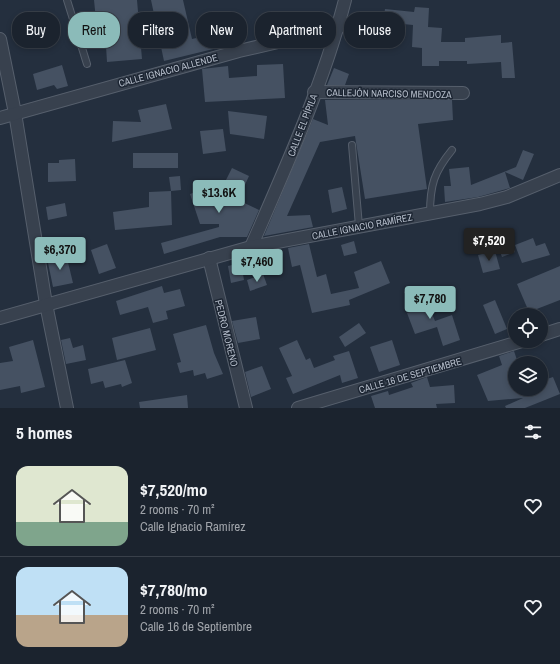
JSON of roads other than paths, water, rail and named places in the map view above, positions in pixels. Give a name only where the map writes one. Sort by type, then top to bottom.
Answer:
[{"type":"street","name":"CALLE EL PÍPILA","points":[[251,247],[286,165],[314,92],[338,28],[345,0]]},
{"type":"street","name":"CALLE IGNACIO ALLENDE","points":[[0,118],[239,51],[338,28]]},
{"type":"street","points":[[0,39],[15,113],[46,304],[67,408]]},
{"type":"street","name":"CALLEJÓN NARCISO MENDOZA","points":[[314,92],[463,93]]},
{"type":"street","name":"CALLE IGNACIO RAMÍREZ","points":[[0,318],[251,247],[430,214],[507,197],[560,175]]},
{"type":"street","name":"PEDRO MORENO","points":[[209,258],[246,408]]},
{"type":"street","points":[[548,333],[560,329]]},
{"type":"street","name":"CALLE 16 DE SEPTIEMBRE","points":[[298,408],[508,345]]},
{"type":"lane","points":[[66,0],[79,34],[87,64]]},
{"type":"lane","points":[[352,145],[360,226]]},
{"type":"lane","points":[[430,214],[431,191],[436,173],[452,150]]}]
